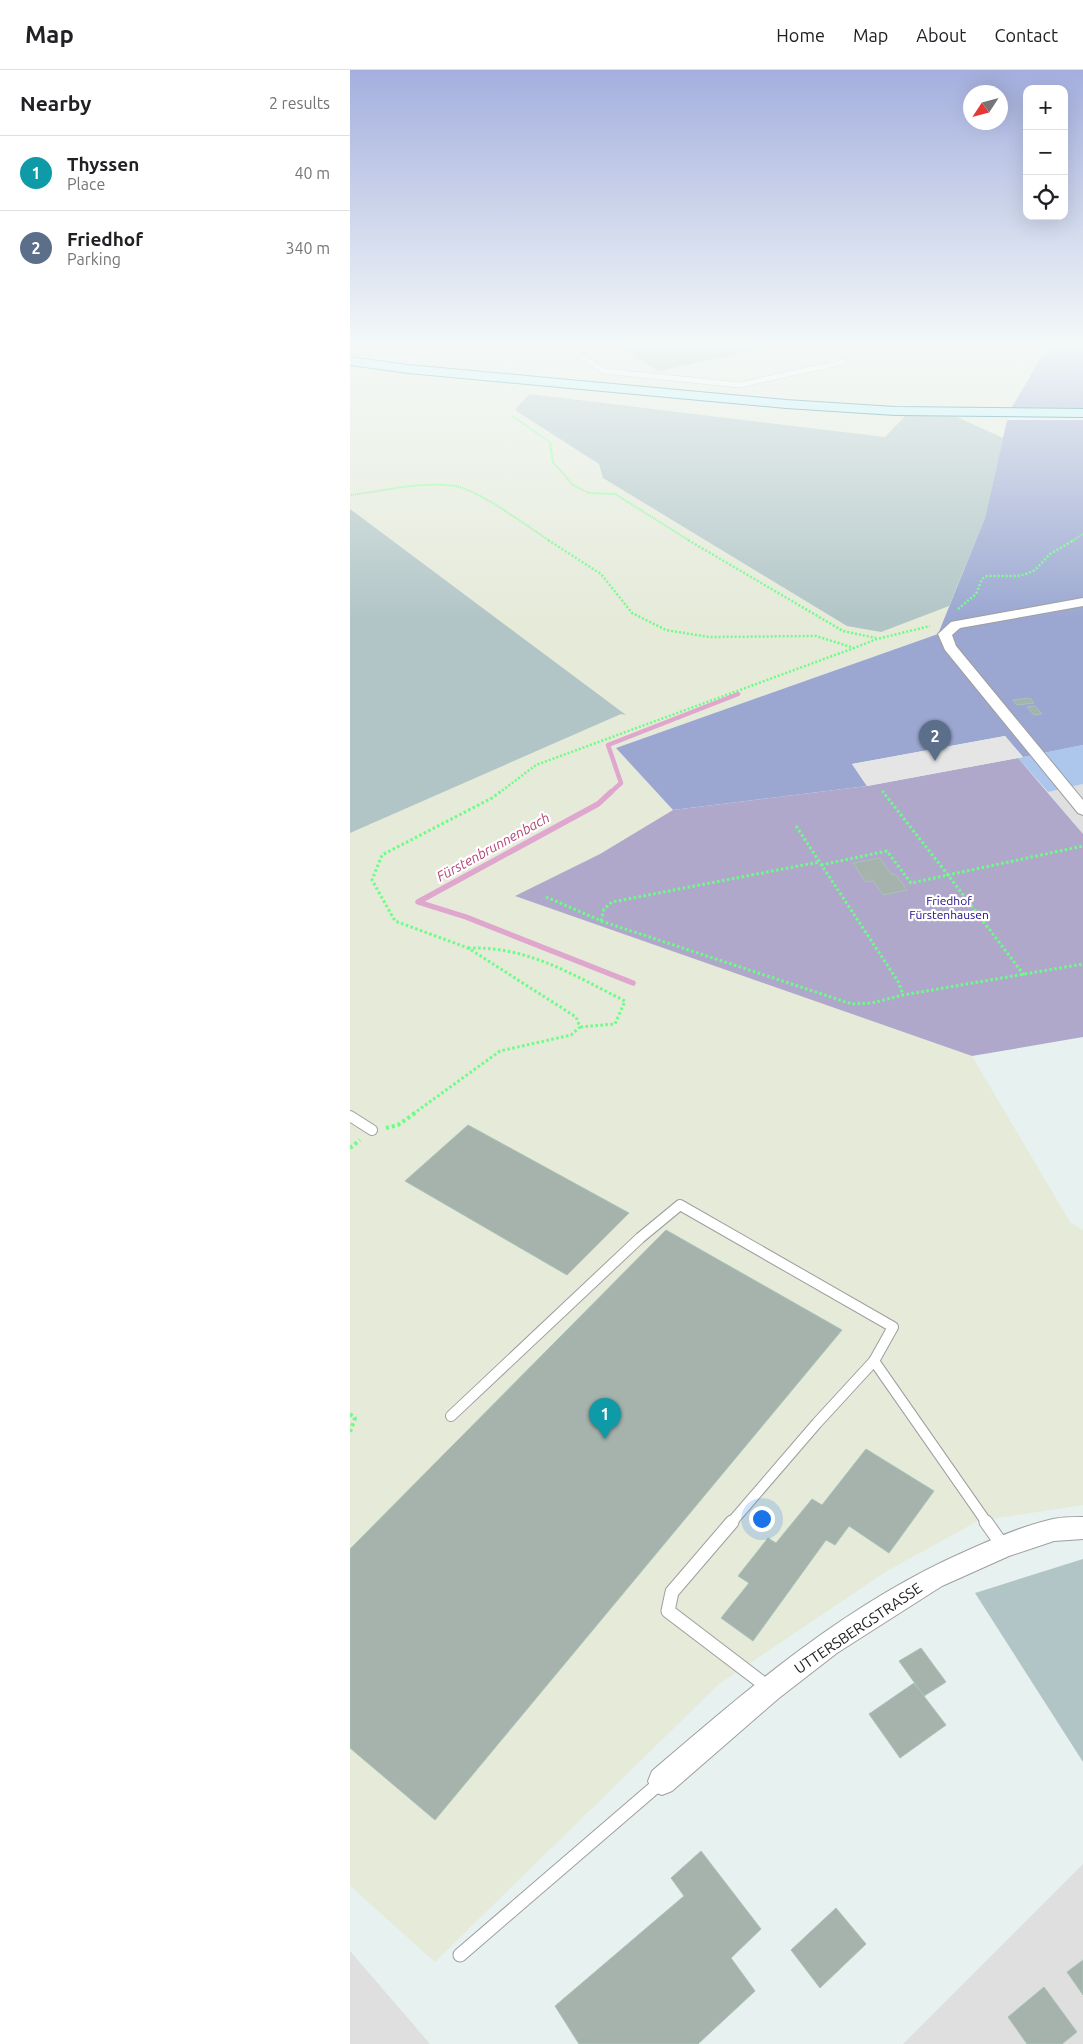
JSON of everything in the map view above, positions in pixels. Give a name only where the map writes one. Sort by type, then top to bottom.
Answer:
[{"type":"street","points":[[1083,602],[956,624],[945,634],[950,647],[1083,810]]},
{"type":"street","name":"UTTERSBERGSTRASSE","points":[[662,1781],[769,1688],[828,1644],[933,1578],[1004,1546],[1054,1530],[1083,1528]]},
{"type":"lane","points":[[350,1116],[372,1130]]},
{"type":"lane","points":[[451,1416],[640,1238],[680,1205],[893,1327],[874,1361],[817,1423],[672,1592],[668,1611],[769,1688]]},
{"type":"lane","points":[[874,1361],[1004,1546]]},
{"type":"lane","points":[[460,1955],[662,1781]]},
{"type":"path","points":[[538,434],[550,442],[554,462],[573,486],[589,494],[615,494],[727,564],[843,632],[876,639]]},
{"type":"path","points":[[351,496],[423,486],[455,486],[482,498],[601,574],[632,613],[666,630],[709,637],[816,636],[854,648]]},
{"type":"path","points":[[958,610],[976,594],[982,579],[987,576],[1018,576],[1026,574],[1034,570],[1050,554],[1083,534]]},
{"type":"path","points":[[580,1028],[576,1016],[468,948],[395,920],[372,880],[382,855],[492,798],[536,765],[876,639],[927,628],[935,624]]},
{"type":"path","points":[[882,790],[1024,975]]},
{"type":"path","points":[[796,826],[899,983],[903,996]]},
{"type":"path","points":[[600,921],[604,909],[612,902],[887,851],[911,883],[1083,846]]},
{"type":"path","points":[[546,897],[600,921],[852,1004],[872,1003],[1083,964]]},
{"type":"path","points":[[398,1125],[500,1051],[571,1035],[580,1028],[615,1024],[625,1001],[528,954],[482,946],[468,948]]},
{"type":"path","points":[[350,1414],[356,1418],[350,1432]]},
{"type":"shaded area","points":[[350,434],[1004,434],[985,518],[938,634],[616,748],[673,810],[600,854],[516,896],[972,1056],[1070,1222],[1083,1230],[1083,1505],[978,1521],[887,1571],[719,1684],[435,1962],[350,1886]]},
{"type":"shaded area","points":[[553,434],[861,434],[885,437],[888,434],[995,434],[1003,438],[985,518],[949,606],[881,632],[847,626],[603,478],[599,464]]},
{"type":"shaded area","points":[[1004,434],[1083,434],[1083,745],[1023,757],[1005,736],[852,764],[867,786],[673,810],[616,748],[938,634],[985,518]]},
{"type":"shaded area","points":[[350,509],[626,715],[621,714],[350,833]]},
{"type":"shaded area","points":[[1005,736],[1023,757],[867,786],[852,764]]},
{"type":"shaded area","points":[[1083,745],[1083,784],[1048,792],[1018,758]]},
{"type":"shaded area","points":[[1083,784],[1083,834],[1048,792]]},
{"type":"shaded area","points":[[1083,1559],[1083,1762],[975,1593]]},
{"type":"shaded area","points":[[1083,1864],[1083,2044],[903,2044]]},
{"type":"shaded area","points":[[350,1951],[430,2044],[350,2044]]},
{"type":"green space","name":"Friedhof Fürstenhausen","points":[[1018,758],[1083,834],[1083,1037],[972,1056],[515,896],[600,854],[673,810],[867,786]]},
{"type":"building","points":[[1030,698],[1034,703],[1017,705],[1013,700]]},
{"type":"building","points":[[1035,706],[1042,714],[1034,715],[1027,707]]},
{"type":"building","points":[[880,858],[891,874],[895,874],[907,890],[883,895],[873,881],[866,882],[853,863]]},
{"type":"building","points":[[468,1125],[629,1213],[567,1275],[405,1181]]},
{"type":"building","points":[[666,1230],[842,1330],[435,1820],[350,1748],[350,1549]]},
{"type":"building","points":[[866,1449],[934,1491],[889,1553],[849,1526],[835,1545],[826,1540],[753,1641],[721,1618],[749,1583],[738,1576],[768,1538],[776,1543],[812,1499],[822,1505]]},
{"type":"building","points":[[921,1648],[946,1682],[924,1696],[899,1661]]},
{"type":"building","points":[[914,1683],[946,1725],[900,1758],[869,1714]]},
{"type":"building","points":[[701,1851],[761,1929],[731,1958],[755,1991],[698,2044],[579,2044],[555,2006],[684,1896],[671,1878]]},
{"type":"building","points":[[836,1908],[866,1944],[820,1988],[791,1950]]},
{"type":"building","points":[[1083,1960],[1083,1995],[1067,1972]]},
{"type":"building","points":[[1044,1987],[1077,2032],[1062,2044],[1027,2044],[1008,2017]]},
{"type":"waterway","name":"Fürstenbrunnenbach","points":[[610,793],[621,783],[608,745],[738,694]]},
{"type":"waterway","name":"Fürstenbrunnenbach","points":[[611,792],[598,804],[418,902],[466,917],[633,983]]},
{"type":"place","name":"Friedhof","points":[[935,761]]},
{"type":"place","name":"Thyssen","points":[[605,1439]]}]
